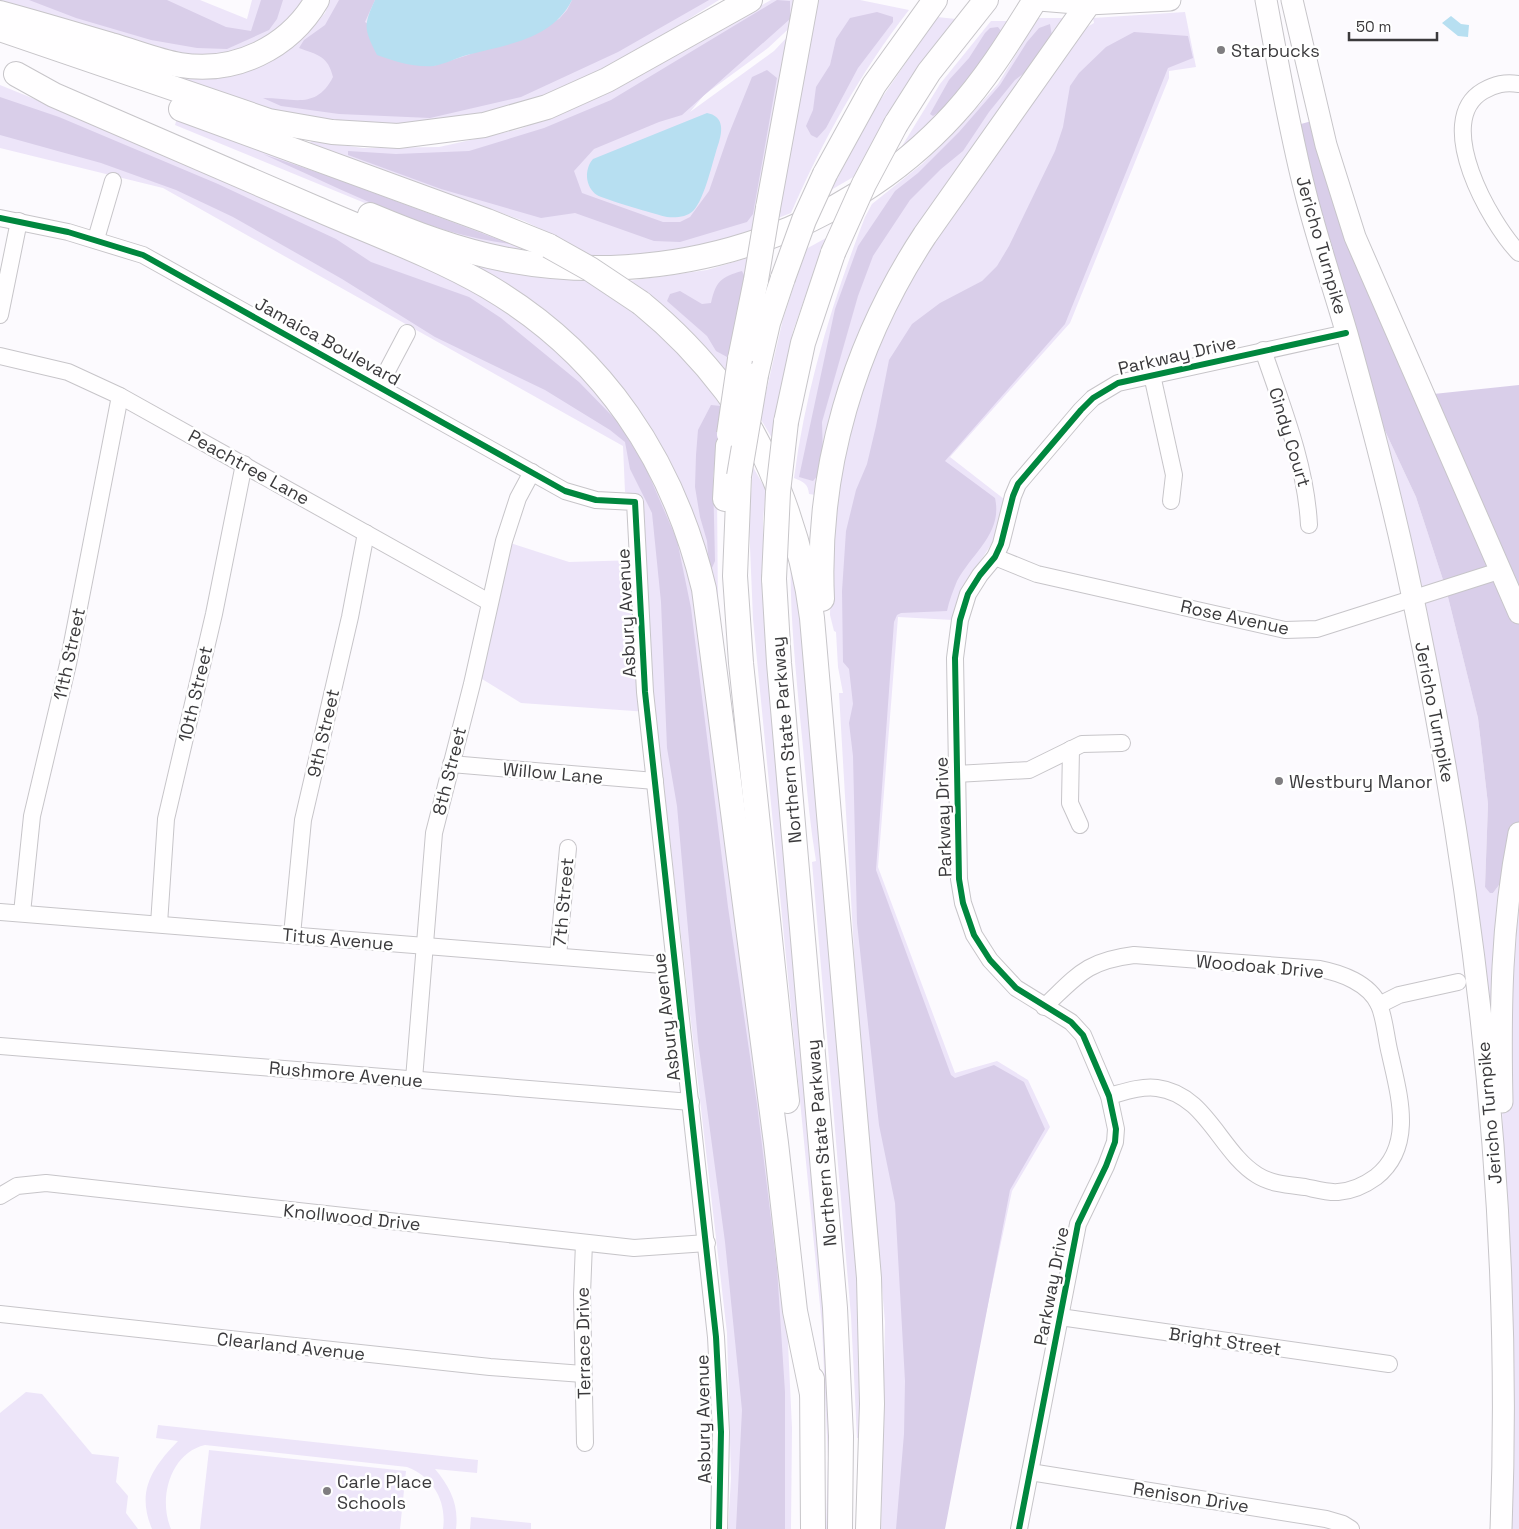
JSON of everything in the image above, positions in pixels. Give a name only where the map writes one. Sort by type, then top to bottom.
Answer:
[{"type":"highway","points":[[0,13],[172,63],[205,67],[241,61],[271,48],[294,30],[317,0]]},
{"type":"highway","points":[[735,576],[724,496],[728,446],[748,367],[756,280],[806,0]]},
{"type":"highway","name":"Northern State Parkway","points":[[813,1529],[812,1394],[804,1264],[740,663],[735,576],[739,476],[748,367],[804,220],[825,174],[862,104],[912,29],[935,0]]},
{"type":"highway","name":"Northern State Parkway","points":[[840,1529],[841,1436],[835,1308],[779,663],[774,579],[778,492],[786,422],[803,343],[833,253],[864,184],[896,124],[929,72],[986,0]]},
{"type":"highway","points":[[8,71],[57,86],[380,219],[461,248],[504,259],[545,265],[627,268],[681,261],[754,243],[798,226],[848,200],[896,167],[938,131],[984,80],[1037,0]]},
{"type":"highway","points":[[0,29],[269,121],[332,132],[398,136],[484,126],[547,107],[607,80],[749,1]]},
{"type":"highway","points":[[830,828],[834,753],[823,620],[822,535],[832,459],[850,390],[875,324],[904,268],[937,218],[1088,4]]},
{"type":"highway","points":[[0,42],[487,221],[549,246],[590,268],[641,304],[690,348],[727,392],[767,465],[801,552],[812,618],[869,1278],[872,1404],[868,1529]]},
{"type":"highway","points":[[8,71],[54,95],[425,256],[486,286],[529,314],[584,362],[624,408],[651,450],[682,514],[704,589],[776,1143],[794,1312],[812,1394]]},
{"type":"main road","points":[[1037,0],[1088,4],[1170,0]]},
{"type":"main road","name":"Jericho Turnpike","points":[[1266,0],[1304,186],[1346,333],[1392,508],[1413,600],[1449,782],[1466,896],[1483,1035],[1501,1260],[1504,1394],[1501,1529]]},
{"type":"main road","name":"Jericho Turnpike","points":[[1292,0],[1323,136],[1355,237],[1502,570],[1519,613]]},
{"type":"main road","points":[[1501,1260],[1501,974],[1508,890],[1519,834]]},
{"type":"street","points":[[1519,84],[1494,84],[1476,95],[1465,110],[1461,123],[1464,148],[1488,210],[1519,253]]},
{"type":"street","points":[[96,239],[113,181]]},
{"type":"street","name":"Jamaica Boulevard","points":[[0,218],[96,239],[143,255],[578,496],[606,502],[634,502]]},
{"type":"street","points":[[0,316],[19,221]]},
{"type":"street","points":[[379,386],[407,333]]},
{"type":"street","name":"Parkway Drive","points":[[1019,1529],[1078,1224],[1115,1142],[1115,1117],[1109,1096],[1083,1035],[1071,1022],[1016,988],[990,960],[974,935],[967,916],[959,879],[956,774],[954,683],[960,620],[968,594],[980,575],[995,557],[1001,544],[1013,496],[1024,476],[1093,398],[1118,383],[1346,333]]},
{"type":"street","name":"Cindy Court","points":[[1263,350],[1308,498],[1309,525]]},
{"type":"street","name":"Peachtree Lane","points":[[0,356],[68,372],[120,396],[489,602]]},
{"type":"street","points":[[1152,375],[1174,475],[1171,501]]},
{"type":"street","name":"11th Street","points":[[22,913],[32,816],[68,664],[120,396]]},
{"type":"street","name":"10th Street","points":[[159,924],[166,819],[214,614],[244,464]]},
{"type":"street","name":"8th Street","points":[[414,1080],[434,833],[509,523],[532,472]]},
{"type":"street","name":"Asbury Avenue","points":[[634,502],[645,692],[707,1243],[720,1401],[719,1529]]},
{"type":"street","name":"9th Street","points":[[292,935],[303,820],[350,617],[366,533]]},
{"type":"street","name":"Rose Avenue","points":[[995,557],[1037,574],[1285,630],[1317,629],[1413,600],[1502,570]]},
{"type":"street","points":[[956,774],[1029,770],[1082,744],[1122,743]]},
{"type":"street","points":[[1071,749],[1070,803],[1080,825]]},
{"type":"street","name":"Willow Lane","points":[[451,764],[654,781]]},
{"type":"street","name":"7th Street","points":[[558,956],[568,848]]},
{"type":"street","name":"Titus Avenue","points":[[0,912],[675,966]]},
{"type":"street","name":"Woodoak Drive","points":[[1044,1007],[1080,973],[1095,964],[1109,958],[1134,955],[1320,969],[1350,978],[1363,988],[1379,1005]]},
{"type":"street","points":[[1109,1096],[1146,1087],[1171,1091],[1192,1104],[1204,1115],[1244,1165],[1258,1176],[1273,1182],[1336,1192],[1353,1190],[1368,1183],[1383,1171],[1393,1158],[1400,1143],[1402,1125],[1398,1093],[1379,1005],[1399,995],[1458,982]]},
{"type":"street","name":"Rushmore Avenue","points":[[0,1046],[691,1102]]},
{"type":"street","name":"Knollwood Drive","points":[[0,1196],[17,1186],[46,1183],[584,1243],[646,1248],[707,1243]]},
{"type":"street","name":"Terrace Drive","points":[[584,1243],[584,1443]]},
{"type":"street","name":"Clearland Avenue","points":[[0,1314],[480,1366],[583,1374]]},
{"type":"street","name":"Bright Street","points":[[1060,1317],[1389,1364]]},
{"type":"street","name":"Renison Drive","points":[[1030,1472],[1326,1519],[1343,1524],[1351,1529]]},
{"type":"shaded area","points":[[0,0],[200,0],[247,19],[252,0],[308,0],[282,31],[236,54],[192,58],[0,2]]},
{"type":"shaded area","points":[[29,0],[167,0],[226,27],[251,31],[261,0],[283,0],[277,19],[269,30],[227,49],[197,48],[151,40],[76,18]]},
{"type":"shaded area","points":[[330,0],[719,0],[616,63],[551,95],[520,106],[449,120],[374,124],[336,122],[301,117],[251,104],[130,60],[192,73],[311,29],[325,13]]},
{"type":"shaded area","points":[[339,0],[375,0],[365,22],[433,66],[468,55],[559,19],[567,10],[572,0],[709,0],[618,52],[521,97],[430,118],[339,114],[281,106],[263,98],[303,100],[312,98],[326,87],[333,77],[325,60],[299,48],[304,40],[325,25]]},
{"type":"shaded area","points":[[771,0],[801,0],[797,21],[768,48],[704,95],[690,112],[774,51],[790,34],[756,234],[637,258],[531,254],[482,245],[411,222],[175,125],[177,118],[537,250],[564,240],[524,221],[307,145],[312,141],[363,148],[439,147],[520,129],[592,100]]},
{"type":"shaded area","points":[[777,0],[790,1],[790,19],[682,115],[659,122],[594,149],[574,171],[582,193],[663,222],[680,222],[690,217],[709,191],[728,136],[752,77],[767,70],[777,78],[753,214],[747,222],[680,242],[654,241],[575,213],[541,218],[441,189],[348,155],[348,151],[396,154],[469,151],[544,128],[611,100]]},
{"type":"shaded area","points":[[813,0],[860,0],[909,10],[874,58],[829,133],[791,213],[773,220]]},
{"type":"shaded area","points":[[877,12],[893,17],[893,22],[858,68],[826,128],[817,138],[811,135],[806,126],[813,110],[816,87],[830,65],[836,39],[850,18]]},
{"type":"shaded area","points":[[1185,12],[1196,67],[1169,71],[1169,78],[1070,323],[950,457],[1004,499],[1003,514],[996,536],[967,583],[953,620],[898,617],[878,867],[955,1073],[997,1061],[1028,1080],[1050,1127],[1012,1191],[955,1459],[944,1529],[881,1529],[885,1322],[856,985],[839,693],[843,693],[838,667],[836,632],[834,631],[830,615],[832,526],[843,456],[860,385],[894,303],[939,230],[1084,24],[1087,27],[1094,23],[1093,18]]},
{"type":"shaded area","points":[[937,17],[956,19],[905,86],[855,176],[831,190],[875,108]]},
{"type":"shaded area","points":[[1038,18],[1069,18],[916,241],[822,496],[809,494],[805,484],[794,478],[799,444],[813,378],[831,313],[865,217],[872,204],[922,164],[998,84]]},
{"type":"shaded area","points":[[991,21],[1013,21],[968,86],[896,156],[940,84]]},
{"type":"shaded area","points":[[1050,24],[1052,36],[1032,67],[1015,80],[989,112],[963,151],[941,169],[910,200],[873,256],[858,296],[822,422],[823,457],[820,473],[813,481],[799,477],[835,309],[858,246],[895,191],[918,173],[959,132],[1000,85],[1027,42],[1039,28]]},
{"type":"shaded area","points":[[998,27],[1001,31],[996,43],[943,109],[933,116],[930,114],[949,80],[969,58],[985,33],[990,28]]},
{"type":"shaded area","points":[[1134,32],[1188,36],[1193,58],[1168,68],[1065,324],[945,461],[995,498],[995,522],[985,542],[957,581],[947,611],[901,613],[897,615],[894,622],[876,870],[951,1075],[955,1078],[994,1065],[1024,1082],[1045,1129],[1010,1190],[945,1529],[896,1529],[904,1434],[905,1381],[895,1203],[879,1125],[857,923],[853,756],[849,723],[853,704],[849,669],[843,662],[842,591],[846,531],[856,490],[867,464],[889,360],[912,324],[940,303],[982,281],[997,266],[1009,246],[1055,151],[1063,127],[1070,86],[1079,73],[1106,47]]},
{"type":"shaded area","points":[[0,85],[96,124],[486,293],[538,331],[561,357],[596,388],[640,445],[691,568],[786,1301],[792,1428],[791,1529],[728,1529],[731,1478],[727,1333],[653,694],[642,510],[637,496],[625,492],[623,446],[163,188],[0,148]]},
{"type":"shaded area","points":[[0,97],[59,117],[218,184],[336,239],[371,262],[469,297],[501,318],[579,382],[618,422],[645,466],[677,540],[691,608],[728,907],[757,1104],[777,1268],[785,1392],[785,1529],[736,1529],[742,1410],[725,1242],[698,1041],[677,806],[667,748],[661,602],[652,513],[630,469],[625,442],[610,430],[545,390],[435,337],[342,279],[233,217],[176,190],[101,163],[0,135]]},
{"type":"shaded area","points":[[1319,119],[1424,395],[1519,385],[1519,910],[1508,890],[1499,885],[1493,893],[1490,893],[1485,887],[1488,804],[1478,718],[1446,589],[1416,497],[1358,373],[1290,127]]},
{"type":"shaded area","points":[[263,154],[334,178],[511,244],[447,231],[416,220],[353,195]]},
{"type":"shaded area","points":[[826,238],[793,331],[772,438],[760,418],[783,319],[806,249]]},
{"type":"shaded area","points":[[751,257],[730,375],[682,324],[643,291],[628,281],[707,270]]},
{"type":"shaded area","points":[[480,265],[525,274],[593,280],[651,322],[725,405],[717,492],[718,612],[657,440],[472,266]]},
{"type":"shaded area","points":[[742,271],[744,275],[731,354],[727,357],[716,351],[707,336],[667,301],[670,294],[680,291],[702,304],[711,303],[720,281],[729,275]]},
{"type":"shaded area","points":[[1358,373],[1416,497],[1446,589],[1478,718],[1488,804],[1485,887],[1493,893],[1499,885],[1508,890],[1519,910],[1519,1529],[1501,1529],[1503,1152],[1500,1007],[1479,1003],[1473,949]]},
{"type":"shaded area","points":[[711,405],[721,406],[722,415],[713,476],[715,561],[712,568],[709,565],[707,541],[700,517],[695,487],[698,430]]},
{"type":"shaded area","points":[[753,467],[766,490],[763,519],[763,579],[826,1326],[831,1459],[830,1529],[826,1529],[828,1458],[822,1326],[753,619],[749,523]]},
{"type":"shaded area","points":[[504,541],[569,562],[638,560],[648,712],[521,703],[474,674]]},
{"type":"shaded area","points":[[791,549],[797,570],[854,1158],[865,1438],[857,1438],[851,1316],[812,862],[816,861],[794,654]]},
{"type":"shaded area","points":[[26,1392],[42,1394],[92,1454],[119,1457],[116,1482],[128,1496],[126,1513],[138,1529],[0,1529],[0,1413]]},
{"type":"shaded area","points":[[158,1425],[478,1460],[477,1473],[435,1469],[449,1489],[455,1504],[456,1529],[443,1529],[443,1509],[436,1491],[424,1477],[407,1467],[205,1445],[183,1457],[175,1467],[170,1479],[166,1504],[167,1517],[171,1529],[152,1529],[147,1515],[146,1503],[149,1481],[161,1461],[178,1441],[156,1438]]},
{"type":"shaded area","points":[[209,1450],[406,1471],[400,1529],[200,1529]]},
{"type":"shaded area","points":[[471,1517],[531,1523],[531,1529],[470,1529]]},
{"type":"water","points":[[375,0],[572,0],[552,24],[526,39],[438,65],[419,66],[405,64],[377,55],[367,33],[368,16]]},
{"type":"water","points":[[1451,16],[1461,24],[1469,25],[1468,37],[1458,36],[1442,23]]},
{"type":"water","points":[[707,113],[719,120],[721,128],[720,137],[705,188],[691,213],[678,217],[662,216],[601,197],[593,192],[588,183],[587,173],[593,159]]},
{"type":"cycle path","points":[[0,218],[68,232],[143,255],[565,491],[596,500],[635,502],[645,692],[716,1337],[721,1432],[719,1529]]},
{"type":"cycle path","points":[[1019,1529],[1078,1224],[1106,1166],[1115,1142],[1116,1129],[1109,1096],[1083,1035],[1071,1022],[1016,988],[990,960],[974,935],[963,903],[959,879],[955,658],[960,620],[968,594],[980,575],[995,557],[1001,544],[1013,496],[1018,484],[1093,398],[1118,383],[1346,333]]},
{"type":"place","name":"Starbucks","points":[[1221,50]]},
{"type":"place","name":"Westbury Manor","points":[[1279,781]]},
{"type":"place","name":"Carle Place Schools","points":[[327,1491]]}]
